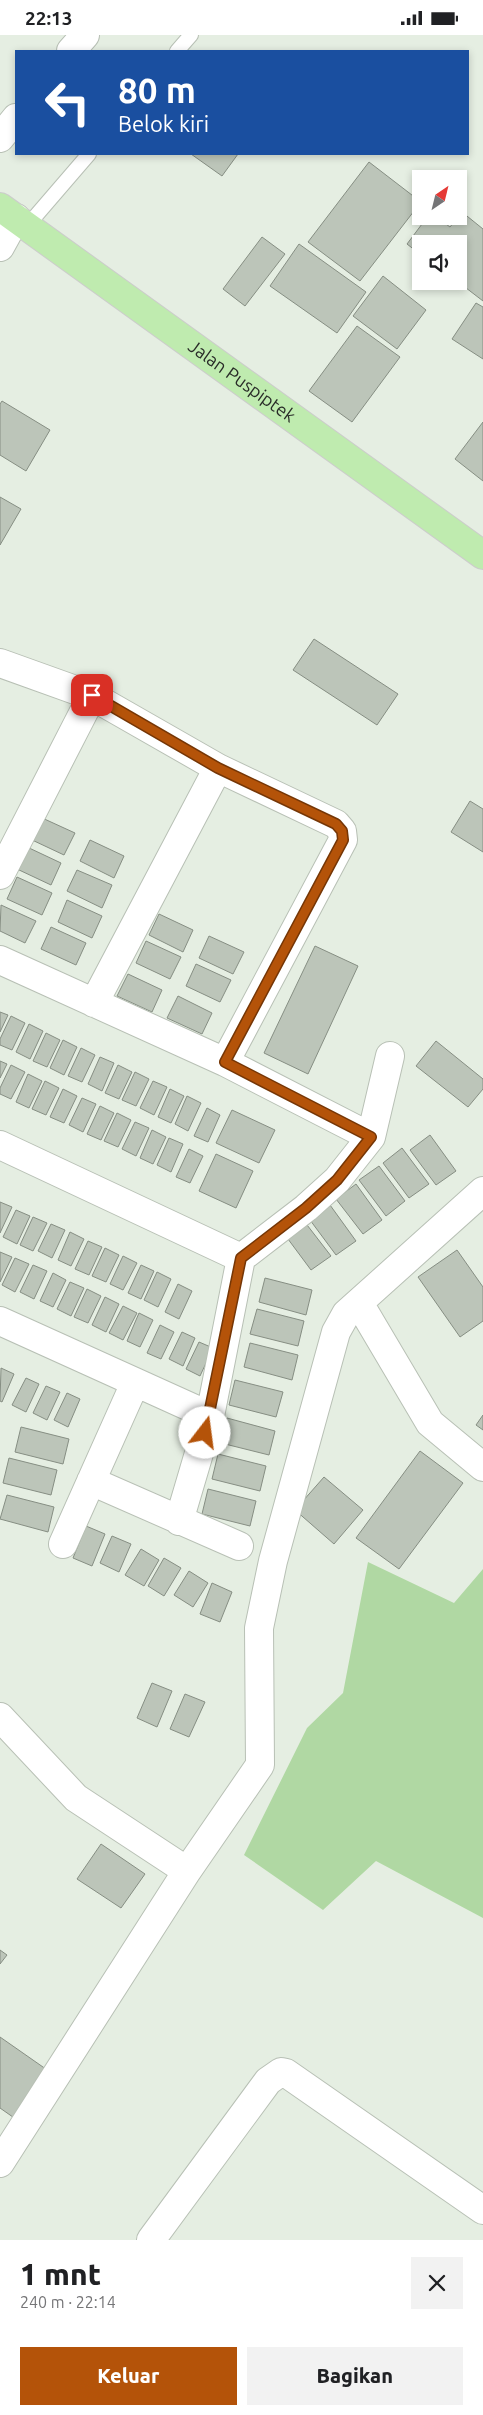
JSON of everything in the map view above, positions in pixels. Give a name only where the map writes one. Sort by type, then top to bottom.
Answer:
[{"type":"main road","name":"Jalan Puspiptek","points":[[14,217],[483,555]]},
{"type":"street","points":[[72,50],[85,35]]},
{"type":"street","points":[[0,138],[15,119]]},
{"type":"street","points":[[0,247],[14,217]]},
{"type":"street","points":[[0,663],[92,695],[218,768],[336,824],[342,831],[343,840],[225,1062]]},
{"type":"street","points":[[0,875],[92,695]]},
{"type":"street","points":[[94,1003],[218,768]]},
{"type":"street","points":[[0,960],[225,1062],[371,1137]]},
{"type":"street","points":[[179,1521],[210,1416],[241,1258],[306,1208],[337,1180],[371,1137],[390,1057]]},
{"type":"street","points":[[0,1145],[241,1258]]},
{"type":"street","points":[[0,2163],[8,2132],[260,1765],[259,1627],[273,1561],[336,1332],[346,1315],[482,1193]]},
{"type":"street","points":[[359,1303],[430,1423],[483,1467]]},
{"type":"street","points":[[0,1321],[210,1416]]},
{"type":"street","points":[[63,1544],[135,1383]]},
{"type":"street","points":[[91,1481],[239,1546]]},
{"type":"street","points":[[0,1717],[76,1797],[187,1871]]},
{"type":"street","points":[[151,2240],[268,2081],[281,2072],[286,2073],[483,2210]]},
{"type":"lane","points":[[178,50],[191,35]]},
{"type":"lane","points":[[14,217],[88,155]]},
{"type":"green space","points":[[368,1562],[454,1603],[483,1569],[483,1918],[376,1861],[323,1910],[244,1855],[307,1728],[343,1693]]},
{"type":"building","points":[[192,155],[237,155],[222,176]]},
{"type":"building","points":[[369,162],[412,195],[412,214],[360,281],[308,242]]},
{"type":"building","points":[[468,217],[483,229],[483,301],[467,289],[467,235],[414,235],[421,225],[447,225],[450,227],[452,225],[468,225]]},
{"type":"building","points":[[262,237],[285,254],[245,306],[223,289]]},
{"type":"building","points":[[412,237],[412,248],[407,244]]},
{"type":"building","points":[[299,244],[366,292],[337,333],[270,286]]},
{"type":"building","points":[[383,276],[426,310],[397,349],[353,316]]},
{"type":"building","points":[[476,303],[483,307],[483,359],[452,339]]},
{"type":"building","points":[[357,326],[400,357],[352,422],[309,391]]},
{"type":"building","points":[[2,401],[50,430],[26,471],[0,455],[0,404]]},
{"type":"building","points":[[483,422],[483,481],[455,459]]},
{"type":"building","points":[[0,497],[21,509],[0,545]]},
{"type":"building","points":[[314,639],[398,694],[377,725],[293,670]]},
{"type":"building","points":[[470,801],[483,809],[483,852],[451,832]]},
{"type":"building","points":[[40,817],[75,833],[64,855],[30,839]]},
{"type":"building","points":[[90,840],[124,856],[114,878],[80,861]]},
{"type":"building","points":[[27,847],[61,863],[51,885],[17,869]]},
{"type":"building","points":[[77,870],[112,885],[102,908],[67,891]]},
{"type":"building","points":[[17,877],[52,893],[42,915],[7,899]]},
{"type":"building","points":[[67,900],[102,916],[92,938],[58,922]]},
{"type":"building","points":[[1,905],[36,921],[25,943],[0,931]]},
{"type":"building","points":[[159,914],[193,930],[183,952],[149,935]]},
{"type":"building","points":[[51,927],[86,943],[76,965],[41,949]]},
{"type":"building","points":[[209,936],[244,952],[233,974],[199,958]]},
{"type":"building","points":[[146,941],[181,957],[170,979],[136,963]]},
{"type":"building","points":[[315,946],[358,966],[308,1074],[264,1053]]},
{"type":"building","points":[[196,964],[231,980],[220,1002],[186,986]]},
{"type":"building","points":[[128,974],[162,990],[152,1012],[117,996]]},
{"type":"building","points":[[178,996],[212,1013],[202,1034],[167,1018]]},
{"type":"building","points":[[0,1012],[8,1015],[0,1032]]},
{"type":"building","points":[[11,1016],[25,1023],[12,1050],[0,1045],[0,1039]]},
{"type":"building","points":[[29,1024],[43,1031],[30,1059],[16,1052]]},
{"type":"building","points":[[46,1033],[60,1040],[47,1067],[33,1061]]},
{"type":"building","points":[[63,1040],[77,1047],[64,1075],[50,1068]]},
{"type":"building","points":[[436,1041],[483,1079],[483,1089],[468,1107],[416,1066]]},
{"type":"building","points":[[81,1048],[95,1055],[82,1082],[68,1076]]},
{"type":"building","points":[[100,1057],[114,1063],[102,1091],[88,1084]]},
{"type":"building","points":[[0,1061],[7,1064],[0,1078]]},
{"type":"building","points":[[11,1065],[25,1072],[11,1099],[0,1094],[0,1088]]},
{"type":"building","points":[[118,1065],[132,1072],[119,1099],[105,1093]]},
{"type":"building","points":[[135,1072],[149,1079],[136,1106],[122,1100]]},
{"type":"building","points":[[28,1074],[42,1081],[29,1108],[16,1102]]},
{"type":"building","points":[[45,1081],[59,1088],[46,1115],[32,1109]]},
{"type":"building","points":[[153,1081],[167,1087],[154,1115],[140,1108]]},
{"type":"building","points":[[63,1089],[77,1096],[64,1123],[50,1117]]},
{"type":"building","points":[[170,1089],[184,1096],[171,1123],[158,1117]]},
{"type":"building","points":[[187,1096],[201,1103],[188,1131],[175,1124]]},
{"type":"building","points":[[82,1098],[96,1104],[83,1132],[69,1125]]},
{"type":"building","points":[[100,1106],[114,1113],[101,1140],[87,1134]]},
{"type":"building","points":[[207,1108],[220,1115],[208,1142],[194,1136]]},
{"type":"building","points":[[232,1110],[275,1130],[259,1163],[216,1143]]},
{"type":"building","points":[[117,1113],[131,1120],[118,1147],[104,1141]]},
{"type":"building","points":[[135,1122],[149,1128],[136,1156],[122,1149]]},
{"type":"building","points":[[152,1130],[166,1137],[153,1164],[140,1158]]},
{"type":"building","points":[[430,1135],[456,1171],[436,1185],[410,1150]]},
{"type":"building","points":[[169,1138],[183,1144],[171,1172],[157,1165]]},
{"type":"building","points":[[402,1148],[429,1184],[409,1198],[383,1163]]},
{"type":"building","points":[[189,1149],[203,1156],[190,1183],[176,1177]]},
{"type":"building","points":[[216,1154],[253,1171],[236,1208],[199,1191]]},
{"type":"building","points":[[379,1166],[405,1201],[386,1216],[359,1180]]},
{"type":"building","points":[[356,1184],[382,1220],[363,1234],[336,1199]]},
{"type":"building","points":[[0,1202],[12,1207],[0,1233]]},
{"type":"building","points":[[330,1205],[356,1241],[336,1255],[310,1220]]},
{"type":"building","points":[[16,1210],[30,1216],[17,1244],[3,1237]]},
{"type":"building","points":[[33,1217],[47,1223],[33,1251],[20,1245]]},
{"type":"building","points":[[304,1221],[331,1256],[311,1270],[285,1235]]},
{"type":"building","points":[[51,1224],[65,1230],[52,1258],[38,1251]]},
{"type":"building","points":[[70,1232],[84,1239],[71,1266],[58,1260]]},
{"type":"building","points":[[88,1241],[102,1247],[89,1275],[75,1269]]},
{"type":"building","points":[[105,1248],[119,1255],[106,1282],[92,1276]]},
{"type":"building","points":[[457,1250],[483,1287],[483,1321],[460,1337],[418,1277]]},
{"type":"building","points":[[0,1252],[12,1257],[0,1282]]},
{"type":"building","points":[[123,1256],[137,1263],[123,1290],[110,1284]]},
{"type":"building","points":[[15,1258],[29,1264],[15,1292],[2,1285]]},
{"type":"building","points":[[33,1265],[47,1271],[34,1299],[20,1292]]},
{"type":"building","points":[[141,1265],[154,1271],[141,1299],[128,1293]]},
{"type":"building","points":[[157,1272],[171,1279],[158,1307],[144,1300]]},
{"type":"building","points":[[53,1273],[66,1280],[53,1307],[40,1301]]},
{"type":"building","points":[[265,1278],[312,1290],[306,1315],[259,1302]]},
{"type":"building","points":[[70,1282],[84,1288],[71,1316],[57,1309]]},
{"type":"building","points":[[178,1284],[192,1291],[179,1319],[165,1312]]},
{"type":"building","points":[[87,1289],[101,1296],[88,1323],[74,1317]]},
{"type":"building","points":[[105,1297],[119,1304],[106,1332],[92,1325]]},
{"type":"building","points":[[123,1306],[137,1313],[123,1340],[109,1333]]},
{"type":"building","points":[[257,1309],[304,1321],[298,1346],[250,1334]]},
{"type":"building","points":[[139,1313],[153,1320],[140,1347],[127,1341]]},
{"type":"building","points":[[160,1325],[174,1332],[161,1359],[147,1353]]},
{"type":"building","points":[[182,1332],[195,1338],[183,1366],[169,1359]]},
{"type":"building","points":[[199,1342],[213,1348],[200,1376],[186,1369]]},
{"type":"building","points":[[250,1343],[298,1355],[292,1380],[244,1367]]},
{"type":"building","points":[[1,1368],[14,1374],[2,1402],[0,1401]]},
{"type":"building","points":[[26,1378],[39,1384],[26,1412],[12,1405]]},
{"type":"building","points":[[235,1380],[283,1392],[276,1417],[229,1405]]},
{"type":"building","points":[[46,1386],[60,1392],[47,1420],[33,1413]]},
{"type":"building","points":[[67,1393],[80,1399],[68,1427],[54,1420]]},
{"type":"building","points":[[483,1415],[483,1430],[476,1425]]},
{"type":"building","points":[[227,1418],[275,1431],[269,1455],[221,1443]]},
{"type":"building","points":[[21,1427],[69,1439],[63,1464],[15,1452]]},
{"type":"building","points":[[420,1451],[463,1483],[399,1569],[356,1538]]},
{"type":"building","points":[[218,1454],[266,1466],[260,1491],[212,1479]]},
{"type":"building","points":[[9,1458],[57,1470],[51,1495],[3,1483]]},
{"type":"building","points":[[324,1477],[363,1510],[334,1544],[295,1510]]},
{"type":"building","points":[[208,1489],[256,1501],[250,1526],[202,1514]]},
{"type":"building","points":[[7,1495],[54,1507],[48,1532],[0,1519]]},
{"type":"building","points":[[86,1526],[105,1534],[92,1566],[73,1558]]},
{"type":"building","points":[[112,1536],[131,1544],[119,1572],[100,1563]]},
{"type":"building","points":[[141,1549],[159,1560],[144,1586],[125,1575]]},
{"type":"building","points":[[164,1558],[181,1568],[164,1596],[148,1586]]},
{"type":"building","points":[[189,1571],[208,1583],[193,1607],[174,1595]]},
{"type":"building","points":[[212,1583],[232,1592],[220,1622],[200,1614]]},
{"type":"building","points":[[152,1683],[172,1691],[157,1727],[137,1718]]},
{"type":"building","points":[[185,1694],[205,1702],[189,1737],[170,1729]]},
{"type":"building","points":[[101,1844],[145,1874],[121,1908],[77,1879]]},
{"type":"building","points":[[0,1950],[7,1955],[0,1964]]},
{"type":"building","points":[[0,2037],[53,2074],[20,2122],[0,2108]]},
{"type":"route","points":[[92,695],[218,768],[336,824],[342,831],[343,840],[225,1062],[371,1137],[337,1180],[306,1208],[241,1258],[205,1433]]}]
